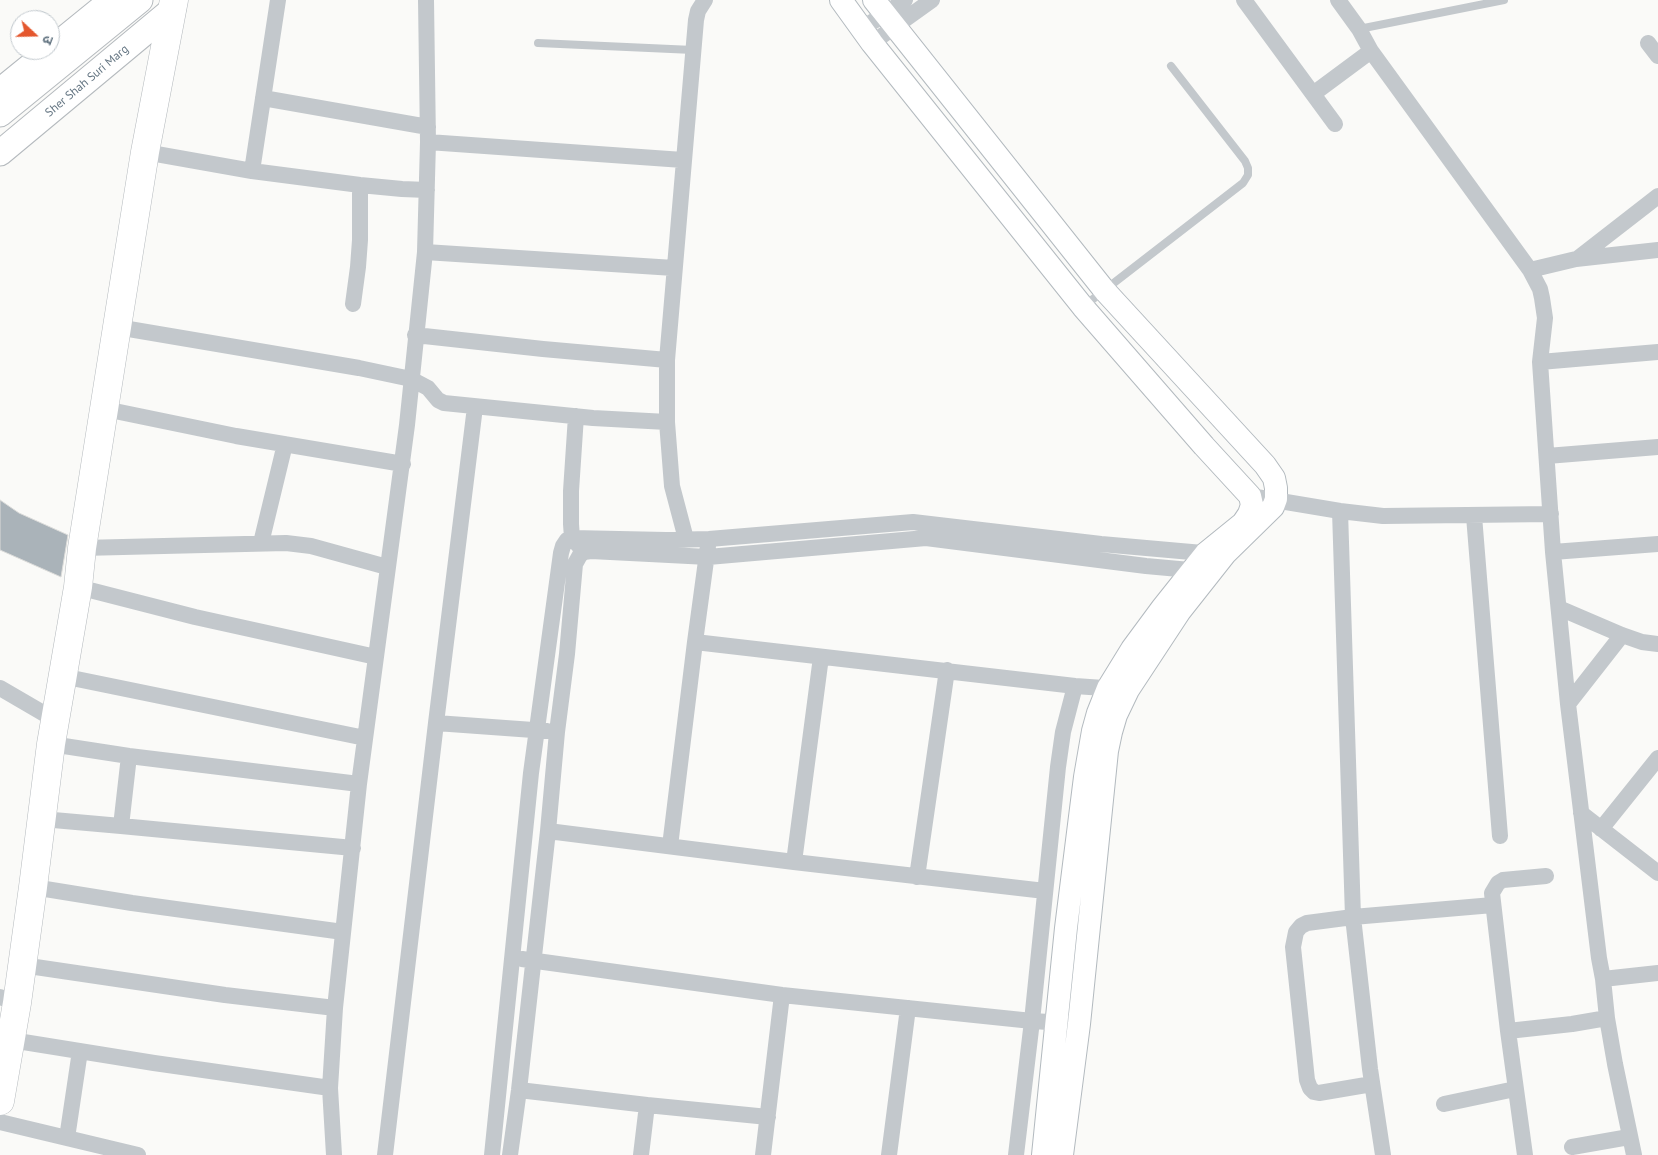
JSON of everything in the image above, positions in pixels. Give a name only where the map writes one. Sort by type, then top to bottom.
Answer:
[{"type":"highway","points":[[0,1101],[11,1040],[9,1000],[22,965],[34,887],[53,732],[78,587],[82,548],[145,152],[177,3]]},
{"type":"main road","points":[[60,21],[85,0]]},
{"type":"main road","points":[[0,91],[112,0]]},
{"type":"main road","points":[[0,114],[140,0]]},
{"type":"main road","name":"Sher Shah Suri Marg","points":[[0,153],[177,3]]},
{"type":"main road","points":[[0,69],[11,60]]},
{"type":"street","points":[[252,171],[278,0]]},
{"type":"street","points":[[334,1155],[330,1088],[335,1008],[359,784],[402,464],[424,252],[428,134],[426,0]]},
{"type":"street","points":[[686,539],[672,486],[667,422],[667,360],[696,20],[698,11],[705,0]]},
{"type":"street","points":[[841,0],[867,36],[1083,307],[1250,496],[1252,505],[1243,523],[1149,625],[1118,689],[1093,731],[1085,777],[1066,928],[1043,1155]]},
{"type":"street","points":[[867,36],[884,14],[905,0]]},
{"type":"street","points":[[884,14],[932,0]]},
{"type":"street","points":[[1244,0],[1335,124]]},
{"type":"street","points":[[1338,0],[1359,29],[1371,51],[1530,270],[1540,289],[1544,308],[1540,362],[1553,552],[1568,704],[1599,958],[1604,979],[1607,1018],[1634,1155]]},
{"type":"street","points":[[510,1155],[534,960],[575,564],[580,555],[584,552],[708,557],[926,538],[1146,566],[1208,562],[1269,512],[1276,499],[1274,478],[1265,465],[1104,291],[884,14]]},
{"type":"street","points":[[1648,43],[1658,56]]},
{"type":"street","points":[[1313,94],[1371,51]]},
{"type":"street","points":[[263,98],[428,134],[683,160]]},
{"type":"street","points":[[145,152],[252,171],[360,185],[427,190]]},
{"type":"street","points":[[353,304],[360,240],[360,185]]},
{"type":"street","points":[[1576,259],[1658,196]]},
{"type":"street","points":[[1530,270],[1576,259],[1658,250]]},
{"type":"street","points":[[424,252],[674,268]]},
{"type":"street","points":[[117,326],[359,368],[411,379],[428,388],[438,400],[444,403],[576,416],[667,422]]},
{"type":"street","points":[[415,335],[667,360]]},
{"type":"street","points":[[1540,362],[1658,352]]},
{"type":"street","points":[[385,1155],[475,407]]},
{"type":"street","points":[[105,409],[236,436],[402,464]]},
{"type":"street","points":[[576,416],[571,491],[571,524],[572,538],[584,552]]},
{"type":"street","points":[[261,543],[285,444]]},
{"type":"street","points":[[1547,456],[1658,447]]},
{"type":"street","points":[[1250,496],[1383,516],[1551,514]]},
{"type":"street","points":[[1340,510],[1353,917],[1372,1084],[1383,1155]]},
{"type":"street","points":[[1474,516],[1500,836]]},
{"type":"street","points":[[492,1155],[537,731],[561,553],[567,540],[572,538],[709,539],[927,522],[1101,544],[1208,562]]},
{"type":"street","points":[[670,846],[709,539]]},
{"type":"street","points":[[82,548],[261,543],[300,544],[387,567]]},
{"type":"street","points":[[1553,552],[1658,544]]},
{"type":"street","points":[[78,587],[195,617],[376,657]]},
{"type":"street","points":[[1559,608],[1622,635],[1642,642],[1658,644]]},
{"type":"street","points":[[1568,704],[1622,635]]},
{"type":"street","points":[[695,642],[1076,686],[1118,689]]},
{"type":"street","points":[[794,862],[820,657]]},
{"type":"street","points":[[917,877],[947,670]]},
{"type":"street","points":[[62,676],[365,738]]},
{"type":"street","points":[[1016,1155],[1063,732],[1076,686]]},
{"type":"street","points":[[0,688],[53,732],[129,756],[359,784]]},
{"type":"street","points":[[1062,1155],[1079,1024],[1108,751],[1116,715],[1118,689]]},
{"type":"street","points":[[436,723],[557,732]]},
{"type":"street","points":[[121,826],[129,756]]},
{"type":"street","points":[[1601,829],[1658,758]]},
{"type":"street","points":[[1581,813],[1658,873]]},
{"type":"street","points":[[42,819],[353,848]]},
{"type":"street","points":[[548,831],[1045,891]]},
{"type":"street","points":[[1525,1155],[1515,1089],[1492,893],[1498,883],[1503,880],[1546,876]]},
{"type":"street","points":[[34,887],[132,903],[343,932]]},
{"type":"street","points":[[1372,1084],[1319,1093],[1314,1092],[1310,1088],[1307,1080],[1293,947],[1296,932],[1300,926],[1306,923],[1353,917],[1493,904]]},
{"type":"street","points":[[513,958],[782,995],[1032,1021],[1079,1024]]},
{"type":"street","points":[[22,965],[224,995],[335,1008]]},
{"type":"street","points":[[1604,979],[1658,973]]},
{"type":"street","points":[[763,1155],[782,995]]},
{"type":"street","points":[[889,1155],[908,1008]]},
{"type":"street","points":[[1508,1030],[1572,1024],[1607,1018]]},
{"type":"street","points":[[11,1040],[330,1088]]},
{"type":"street","points":[[67,1138],[80,1051]]},
{"type":"street","points":[[1444,1104],[1515,1089]]},
{"type":"street","points":[[519,1090],[768,1117]]},
{"type":"street","points":[[641,1155],[647,1105]]},
{"type":"street","points":[[0,1122],[138,1155]]},
{"type":"street","points":[[1572,1147],[1629,1137]]},
{"type":"lane","points":[[1359,29],[1504,0]]},
{"type":"lane","points":[[538,43],[693,50]]},
{"type":"lane","points":[[1083,307],[1243,183],[1248,175],[1245,161],[1172,66]]},
{"type":"building","points":[[0,500],[19,513],[68,535],[61,577],[0,550]]}]
